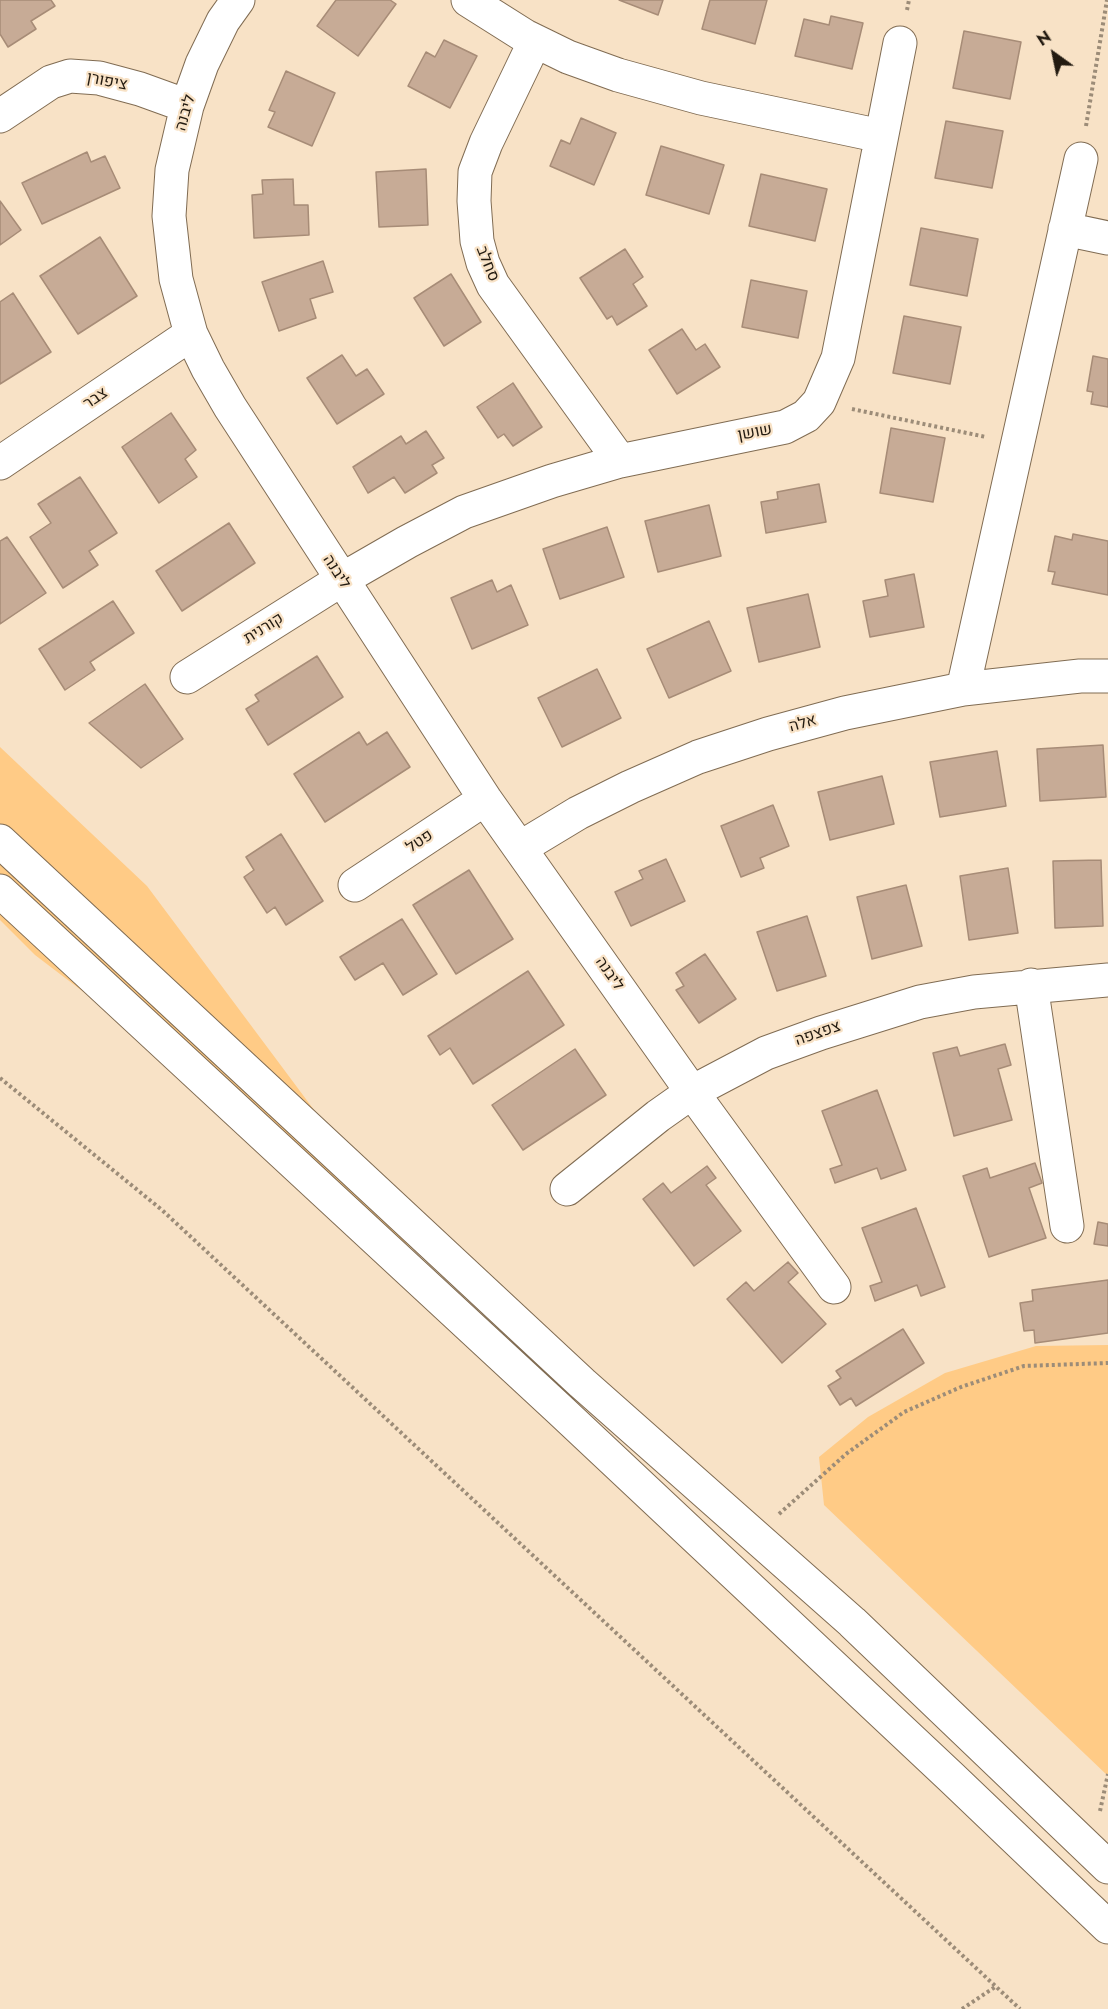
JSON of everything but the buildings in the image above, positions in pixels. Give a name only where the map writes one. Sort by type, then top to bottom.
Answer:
[{"type":"street","name":"ליבנה","points":[[238,0],[223,21],[202,64],[187,106],[172,170],[169,216],[176,279],[191,334],[230,407],[485,799],[692,1092],[834,1287]]},
{"type":"street","points":[[468,0],[535,41],[606,71],[701,98],[881,136]]},
{"type":"street","name":"סחלב","points":[[535,41],[486,143],[475,172],[474,201],[477,241],[483,263],[493,285],[620,461]]},
{"type":"street","name":"שושן","points":[[341,580],[464,512],[552,481],[620,461],[785,427],[806,416],[819,402],[838,358],[900,43]]},
{"type":"street","name":"ציפורן","points":[[0,117],[51,82],[70,76],[99,78],[140,89],[187,106]]},
{"type":"street","points":[[963,689],[1081,159]]},
{"type":"street","points":[[1065,229],[1108,238]]},
{"type":"street","name":"צבר","points":[[0,463],[191,334]]},
{"type":"street","name":"קורנית","points":[[187,677],[341,580]]},
{"type":"street","name":"אלה","points":[[520,848],[578,813],[630,787],[698,757],[768,734],[845,712],[963,689],[1080,676],[1108,676]]},
{"type":"street","name":"פטל","points":[[356,885],[485,799]]},
{"type":"street","points":[[0,841],[573,1375],[852,1622],[1108,1867]]},
{"type":"street","points":[[0,891],[560,1410],[1108,1927]]},
{"type":"street","name":"צפצפה","points":[[567,1189],[658,1116],[692,1092],[766,1053],[920,1002],[1031,985],[1108,980]]},
{"type":"street","points":[[1031,985],[1067,1226]]},
{"type":"path","points":[[1081,159],[1107,0]]},
{"type":"path","points":[[819,402],[1017,444]]},
{"type":"path","points":[[0,1078],[162,1210],[1020,2009]]},
{"type":"path","points":[[755,1536],[846,1454],[904,1412],[961,1387],[1024,1366],[1108,1363]]},
{"type":"path","points":[[962,2009],[995,1986]]},
{"type":"shaded area","points":[[0,747],[147,886],[426,1260],[299,1156],[35,955],[0,920]]},
{"type":"shaded area","points":[[1108,1345],[1108,1776],[824,1505],[819,1457],[868,1417],[945,1373],[1036,1346]]}]
